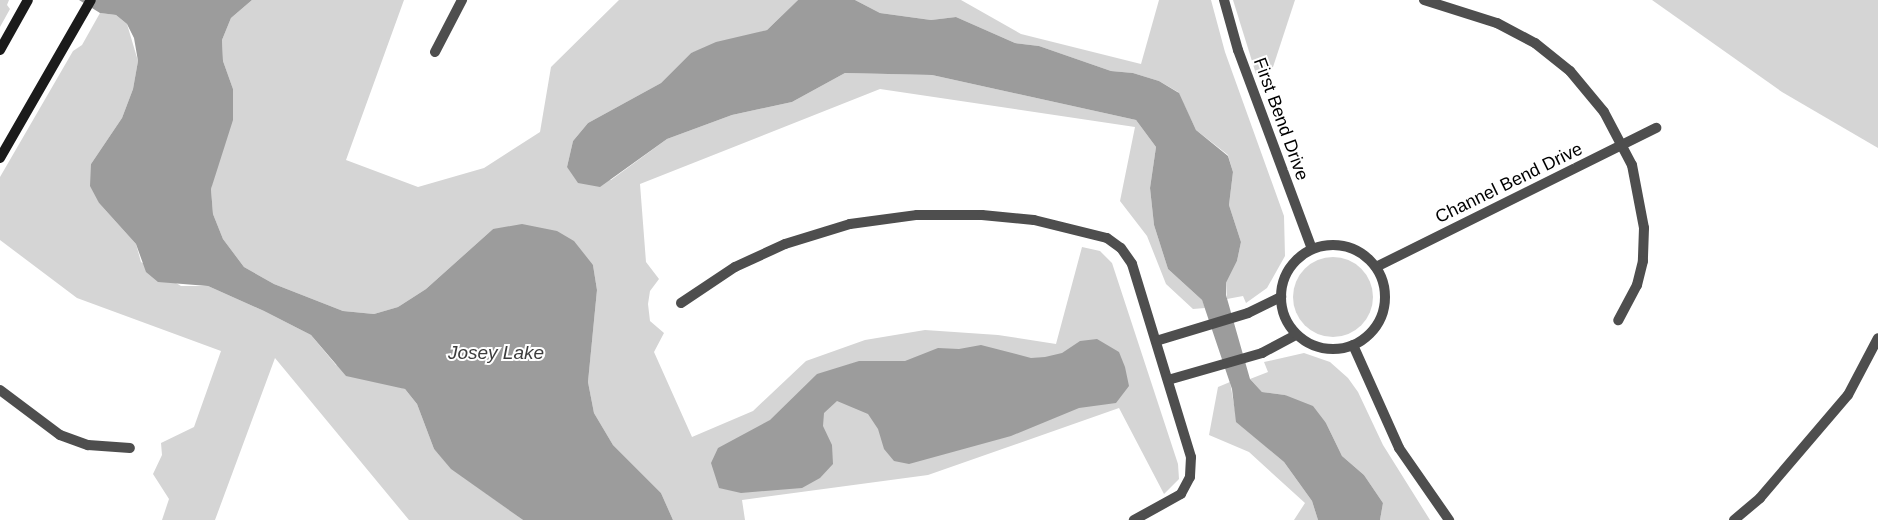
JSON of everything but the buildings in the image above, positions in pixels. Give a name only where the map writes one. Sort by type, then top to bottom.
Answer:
[{"type":"main road","points":[[0,50],[28,0]]},
{"type":"main road","points":[[0,158],[91,0]]},
{"type":"street","points":[[435,52],[462,0]]},
{"type":"street","name":"First Bend Drive","points":[[1224,0],[1238,50],[1312,249]]},
{"type":"street","points":[[1424,0],[1510,29],[1554,55],[1585,86],[1624,145],[1639,193],[1643,261],[1637,285],[1618,320]]},
{"type":"street","name":"Channel Bend Drive","points":[[1376,268],[1656,128]]},
{"type":"street","points":[[681,303],[735,267],[785,244],[850,224],[917,215],[982,215],[1034,220],[1106,238],[1121,248],[1132,264],[1191,457],[1190,477],[1181,494],[1134,520]]},
{"type":"street","points":[[1331,244],[1352,248],[1376,268],[1384,286],[1384,307],[1376,326],[1353,345],[1323,348],[1296,335],[1285,317],[1280,297],[1289,268],[1312,249],[1331,244]]},
{"type":"street","points":[[1156,341],[1248,313],[1280,297]]},
{"type":"street","points":[[1168,380],[1262,353],[1296,335]]},
{"type":"street","points":[[1734,520],[1760,498],[1848,395],[1878,338]]},
{"type":"street","points":[[1353,345],[1399,448],[1449,520]]},
{"type":"street","points":[[0,390],[60,435],[88,444],[130,448]]},
{"type":"shaded area","points":[[0,0],[9,0],[7,5],[10,9],[0,27]]},
{"type":"shaded area","points":[[252,0],[404,0],[346,160],[418,187],[484,168],[540,132],[551,67],[619,0],[798,0],[767,30],[691,53],[661,83],[588,123],[573,141],[567,167],[611,180],[667,139],[732,115],[792,102],[845,73],[932,75],[1136,120],[1156,147],[1150,188],[1154,225],[1168,269],[1202,300],[1205,308],[1193,309],[1166,284],[1147,236],[1120,201],[1135,127],[880,89],[640,184],[646,262],[659,279],[650,291],[648,304],[650,321],[664,333],[654,352],[692,437],[753,411],[806,361],[865,340],[925,330],[998,335],[1056,344],[1082,247],[1100,251],[1112,263],[1178,464],[1179,479],[1164,494],[1119,408],[928,475],[742,500],[745,520],[673,520],[661,493],[613,445],[594,413],[588,382],[597,290],[593,265],[493,229],[426,289],[398,307],[374,314],[343,311],[274,284],[244,267],[223,239],[213,214],[211,189],[233,89],[223,61],[222,40],[231,18]]},
{"type":"shaded area","points":[[855,0],[961,0],[1021,34],[1141,64],[1159,0],[1211,0],[1225,52],[1284,216],[1285,256],[1267,288],[1246,303],[1243,296],[1227,299],[1226,283],[1237,261],[1241,242],[1229,205],[1233,172],[1228,155],[1196,130],[1178,92],[1159,81],[1133,73],[1111,71],[1039,46],[1015,43],[956,17],[931,20],[880,13]]},
{"type":"shaded area","points":[[1233,0],[1295,0],[1273,67],[1256,74]]},
{"type":"shaded area","points":[[1652,0],[1878,0],[1878,148],[1782,92]]},
{"type":"shaded area","points":[[100,13],[116,15],[127,24],[138,61],[133,89],[122,118],[91,164],[99,203],[136,244],[141,262],[181,286],[208,286],[264,311],[311,335],[336,365],[405,389],[417,404],[434,449],[451,468],[523,520],[409,520],[275,358],[215,520],[162,520],[169,499],[153,474],[162,455],[161,443],[194,427],[221,351],[77,298],[0,240],[0,177],[73,51],[82,45]]},
{"type":"shaded area","points":[[1333,257],[1348,260],[1361,269],[1370,282],[1373,297],[1370,312],[1361,325],[1348,334],[1333,337],[1318,334],[1305,325],[1296,312],[1293,297],[1296,282],[1305,269],[1318,260]]},
{"type":"shaded area","points":[[1304,353],[1330,362],[1348,378],[1358,392],[1383,445],[1430,520],[1380,520],[1383,503],[1364,475],[1342,456],[1326,423],[1285,395],[1262,392],[1250,379],[1268,372],[1264,362]]},
{"type":"shaded area","points":[[1230,382],[1237,422],[1284,462],[1312,501],[1318,520],[1294,520],[1305,503],[1249,452],[1209,435],[1218,387]]},
{"type":"water","name":"Josey Lake","points":[[79,0],[252,0],[231,18],[222,40],[223,61],[233,89],[233,120],[211,189],[213,214],[223,239],[244,267],[274,284],[343,311],[374,314],[398,307],[426,289],[493,229],[522,224],[557,231],[574,241],[593,265],[597,290],[588,382],[594,413],[613,445],[661,493],[673,520],[523,520],[451,469],[434,449],[417,404],[405,389],[346,376],[311,335],[264,311],[208,286],[158,282],[146,272],[136,244],[99,203],[90,186],[91,164],[122,118],[133,89],[138,61],[134,38],[127,24],[116,15],[100,13]]},
{"type":"water","points":[[798,0],[855,0],[880,13],[931,20],[956,17],[1015,43],[1039,46],[1111,71],[1133,73],[1159,81],[1179,93],[1196,130],[1228,156],[1233,172],[1229,205],[1241,242],[1237,261],[1226,283],[1226,295],[1250,379],[1262,392],[1285,395],[1313,406],[1326,423],[1342,456],[1364,475],[1383,503],[1380,520],[1318,520],[1312,501],[1284,462],[1236,422],[1232,389],[1202,300],[1168,269],[1154,225],[1150,188],[1156,147],[1136,120],[932,75],[845,73],[792,102],[732,115],[667,139],[600,187],[578,183],[567,167],[573,141],[588,123],[661,83],[691,53],[716,42],[767,30]]},
{"type":"water","points":[[1097,339],[1119,352],[1125,367],[1129,386],[1116,403],[1079,408],[1011,436],[909,464],[894,461],[884,449],[878,429],[868,414],[837,401],[824,413],[823,426],[832,445],[833,464],[820,478],[802,488],[741,493],[719,488],[711,463],[718,448],[770,420],[817,374],[859,361],[905,361],[938,348],[959,349],[981,345],[1031,358],[1045,357],[1062,353],[1080,341]]}]
